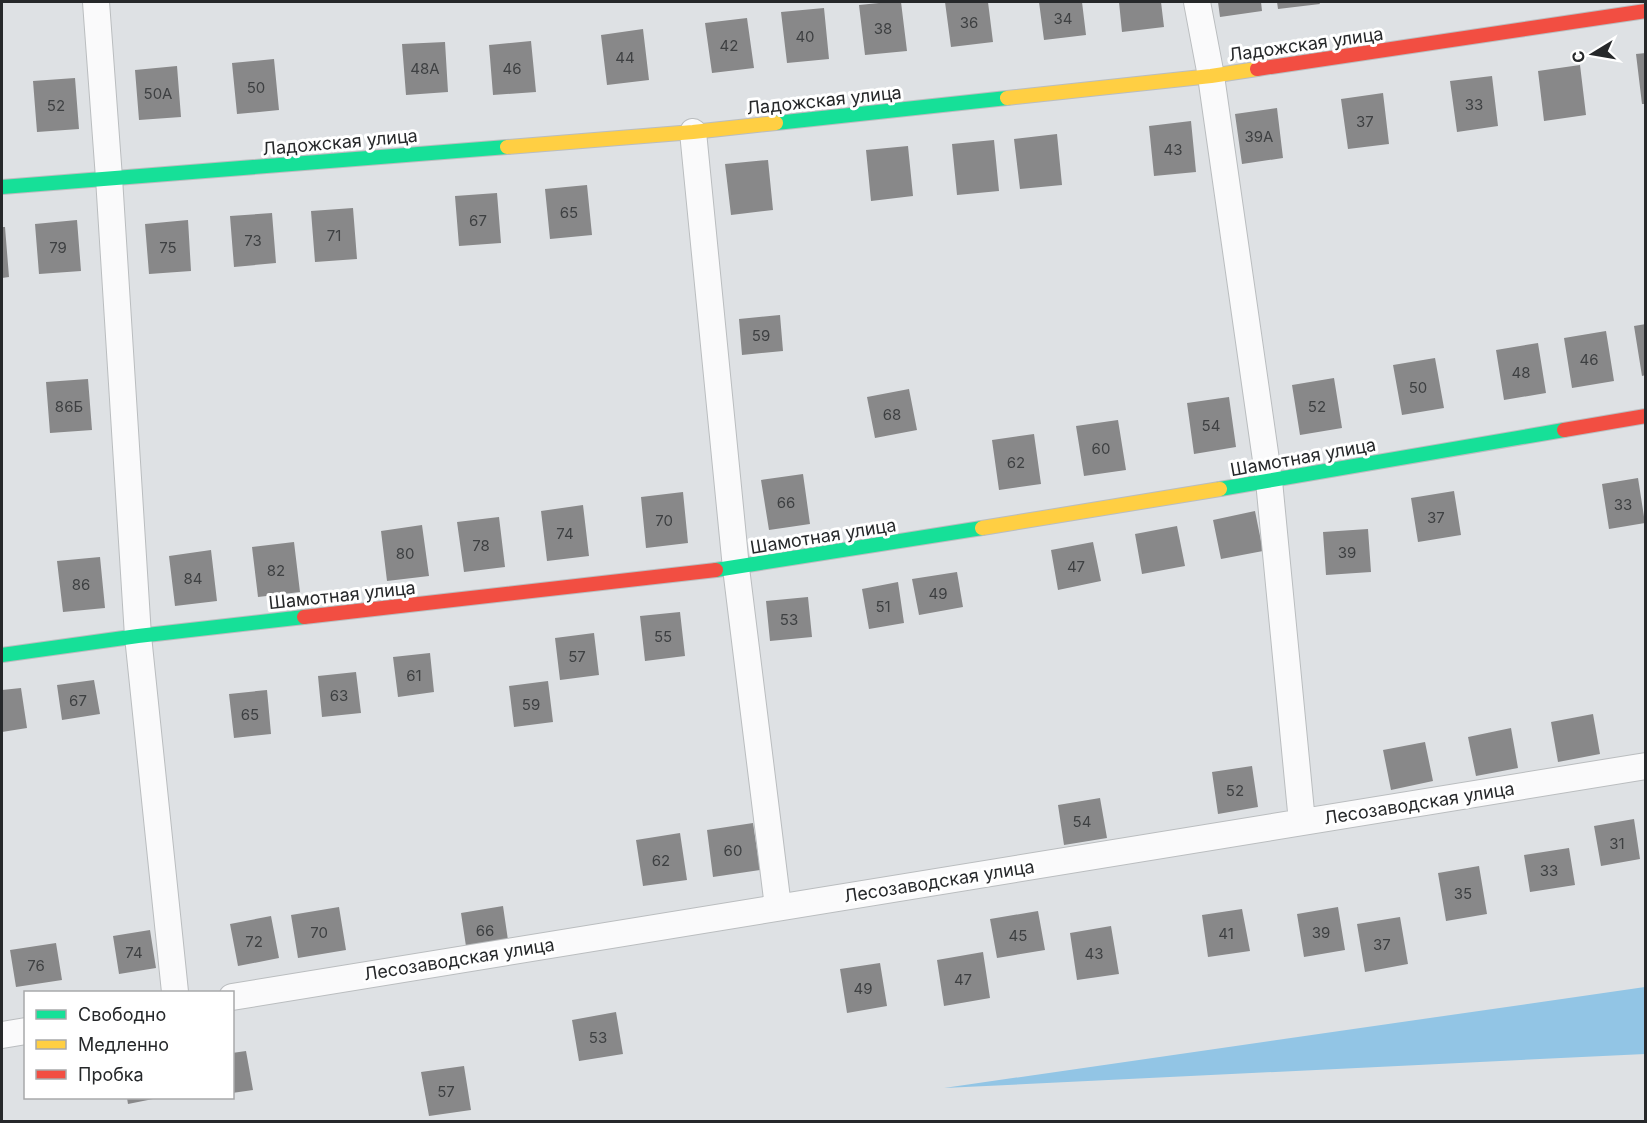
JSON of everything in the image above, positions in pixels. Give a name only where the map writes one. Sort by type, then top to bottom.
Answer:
[{"type":"street","points":[[96,2],[138,636],[175,991]]},
{"type":"street","points":[[1197,2],[1211,76],[1269,481],[1302,822]]},
{"type":"street","name":"Ладожская улица","points":[[2,187],[693,132],[1211,76],[1646,11]]},
{"type":"street","points":[[693,132],[736,568],[778,907]]},
{"type":"street","name":"Шамотная улица","points":[[2,655],[138,636],[736,568],[1269,481],[1646,416]]},
{"type":"street","name":"Лесозаводская улица","points":[[234,997],[1646,766]]},
{"type":"street","points":[[2,1035],[24,1031]]},
{"type":"shaded area","points":[[1645,987],[1645,1054],[944,1088]]},
{"type":"building","points":[[901,2],[907,51],[865,55],[859,5]]},
{"type":"building","points":[[945,2],[988,2],[993,42],[951,47]]},
{"type":"building","points":[[1039,2],[1082,2],[1086,35],[1044,40]]},
{"type":"building","points":[[1119,2],[1161,2],[1164,27],[1122,32]]},
{"type":"building","points":[[1218,2],[1261,2],[1262,11],[1220,17]]},
{"type":"building","points":[[1277,2],[1319,2],[1320,4],[1278,9]]},
{"type":"building","points":[[824,8],[829,59],[787,63],[781,12]]},
{"type":"building","points":[[747,18],[754,68],[712,73],[705,23]]},
{"type":"building","points":[[643,29],[649,80],[607,85],[601,35]]},
{"type":"building","points":[[531,41],[536,92],[493,95],[489,45]]},
{"type":"building","points":[[445,42],[448,92],[406,95],[402,44]]},
{"type":"building","points":[[1646,53],[1646,104],[1642,104],[1636,54]]},
{"type":"building","points":[[274,59],[279,110],[237,114],[232,63]]},
{"type":"building","points":[[1580,65],[1586,115],[1544,121],[1538,71]]},
{"type":"building","points":[[177,66],[181,117],[139,120],[135,70]]},
{"type":"building","points":[[1492,76],[1498,126],[1457,132],[1450,81]]},
{"type":"building","points":[[75,78],[79,129],[37,132],[33,81]]},
{"type":"building","points":[[1383,93],[1389,144],[1348,149],[1341,99]]},
{"type":"building","points":[[1277,108],[1283,158],[1242,164],[1235,114]]},
{"type":"building","points":[[1191,121],[1196,172],[1154,176],[1149,126]]},
{"type":"building","points":[[1057,134],[1062,185],[1020,189],[1014,139]]},
{"type":"building","points":[[994,140],[999,191],[957,195],[952,144]]},
{"type":"building","points":[[908,146],[913,196],[871,201],[866,150]]},
{"type":"building","points":[[768,160],[773,210],[731,215],[725,164]]},
{"type":"building","points":[[587,185],[592,235],[550,239],[545,189]]},
{"type":"building","points":[[497,193],[501,243],[459,246],[455,196]]},
{"type":"building","points":[[353,208],[357,259],[315,262],[311,211]]},
{"type":"building","points":[[272,213],[276,263],[234,267],[230,216]]},
{"type":"building","points":[[77,220],[81,271],[39,274],[35,224]]},
{"type":"building","points":[[188,220],[191,271],[149,274],[145,224]]},
{"type":"building","points":[[2,227],[5,227],[9,277],[2,278]]},
{"type":"building","points":[[780,315],[783,351],[742,355],[739,319]]},
{"type":"building","points":[[1646,324],[1646,375],[1642,376],[1634,326]]},
{"type":"building","points":[[1606,331],[1614,381],[1572,388],[1564,338]]},
{"type":"building","points":[[1538,343],[1546,393],[1504,400],[1496,350]]},
{"type":"building","points":[[1435,358],[1444,408],[1402,415],[1393,365]]},
{"type":"building","points":[[1334,378],[1342,428],[1300,435],[1292,385]]},
{"type":"building","points":[[88,379],[92,430],[50,433],[46,382]]},
{"type":"building","points":[[909,389],[917,430],[875,438],[867,397]]},
{"type":"building","points":[[1229,397],[1236,447],[1194,454],[1187,403]]},
{"type":"building","points":[[1118,420],[1126,470],[1084,476],[1076,426]]},
{"type":"building","points":[[1034,434],[1041,484],[999,490],[992,440]]},
{"type":"building","points":[[803,474],[810,524],[769,530],[761,480]]},
{"type":"building","points":[[1638,478],[1645,523],[1609,529],[1602,484]]},
{"type":"building","points":[[1454,491],[1461,535],[1418,542],[1411,498]]},
{"type":"building","points":[[683,492],[688,543],[646,548],[641,497]]},
{"type":"building","points":[[583,505],[589,556],[547,561],[541,511]]},
{"type":"building","points":[[1255,511],[1263,551],[1221,559],[1213,520]]},
{"type":"building","points":[[499,517],[505,567],[464,572],[457,522]]},
{"type":"building","points":[[422,525],[429,576],[387,581],[381,531]]},
{"type":"building","points":[[1177,526],[1185,566],[1142,574],[1135,534]]},
{"type":"building","points":[[1368,529],[1371,572],[1326,575],[1323,532]]},
{"type":"building","points":[[294,542],[300,592],[258,597],[252,547]]},
{"type":"building","points":[[1093,542],[1101,581],[1058,590],[1051,550]]},
{"type":"building","points":[[211,550],[217,601],[175,606],[169,556]]},
{"type":"building","points":[[100,557],[105,608],[63,612],[57,561]]},
{"type":"building","points":[[957,572],[963,607],[919,615],[912,579]]},
{"type":"building","points":[[898,582],[904,623],[869,629],[862,589]]},
{"type":"building","points":[[808,597],[812,637],[770,641],[766,601]]},
{"type":"building","points":[[680,612],[685,656],[645,661],[640,616]]},
{"type":"building","points":[[594,633],[599,675],[560,680],[555,638]]},
{"type":"building","points":[[430,653],[434,692],[398,697],[393,657]]},
{"type":"building","points":[[356,672],[361,713],[322,717],[318,676]]},
{"type":"building","points":[[94,680],[100,714],[62,720],[57,685]]},
{"type":"building","points":[[548,681],[553,722],[514,727],[509,686]]},
{"type":"building","points":[[21,688],[27,728],[2,732],[2,690]]},
{"type":"building","points":[[267,690],[271,734],[234,738],[229,694]]},
{"type":"building","points":[[1593,714],[1600,754],[1558,762],[1551,722]]},
{"type":"building","points":[[1511,728],[1518,768],[1476,776],[1468,737]]},
{"type":"building","points":[[1425,742],[1433,781],[1391,790],[1383,750]]},
{"type":"building","points":[[1252,766],[1258,807],[1218,814],[1212,772]]},
{"type":"building","points":[[1100,798],[1107,838],[1064,845],[1058,805]]},
{"type":"building","points":[[1634,819],[1640,859],[1601,866],[1594,826]]},
{"type":"building","points":[[753,823],[760,870],[713,877],[707,830]]},
{"type":"building","points":[[680,833],[687,880],[643,886],[636,840]]},
{"type":"building","points":[[1569,848],[1575,885],[1530,892],[1524,855]]},
{"type":"building","points":[[1479,866],[1487,914],[1446,921],[1438,873]]},
{"type":"building","points":[[503,906],[509,947],[467,953],[461,913]]},
{"type":"building","points":[[339,907],[346,950],[298,958],[291,915]]},
{"type":"building","points":[[1338,907],[1345,950],[1304,957],[1297,914]]},
{"type":"building","points":[[1242,909],[1250,951],[1208,957],[1202,915]]},
{"type":"building","points":[[1038,911],[1045,950],[997,958],[990,919]]},
{"type":"building","points":[[271,916],[279,958],[238,966],[230,924]]},
{"type":"building","points":[[1400,917],[1408,964],[1365,972],[1357,924]]},
{"type":"building","points":[[1111,926],[1119,974],[1077,980],[1070,933]]},
{"type":"building","points":[[150,930],[156,968],[119,974],[113,936]]},
{"type":"building","points":[[56,943],[62,980],[16,987],[10,950]]},
{"type":"building","points":[[983,952],[990,998],[944,1006],[937,960]]},
{"type":"building","points":[[880,963],[887,1006],[847,1013],[840,969]]},
{"type":"building","points":[[616,1012],[623,1054],[579,1061],[572,1020]]},
{"type":"building","points":[[246,1051],[253,1090],[234,1093],[234,1053]]},
{"type":"building","points":[[464,1066],[471,1110],[429,1116],[421,1072]]},
{"type":"building","points":[[127,1099],[153,1099],[128,1104]]},
{"type":"traffic: fast","points":[[776,123],[1007,98]]},
{"type":"traffic: fast","points":[[2,187],[507,147]]},
{"type":"traffic: fast","points":[[1220,489],[1564,430]]},
{"type":"traffic: fast","points":[[716,570],[982,528]]},
{"type":"traffic: fast","points":[[2,655],[138,636],[304,617]]},
{"type":"traffic: slow","points":[[1007,98],[1257,69]]},
{"type":"traffic: slow","points":[[507,147],[776,123]]},
{"type":"traffic: slow","points":[[982,528],[1220,489]]},
{"type":"traffic: jam","points":[[1257,69],[1646,11]]},
{"type":"traffic: jam","points":[[1564,430],[1646,416]]},
{"type":"traffic: jam","points":[[304,617],[716,570]]}]
